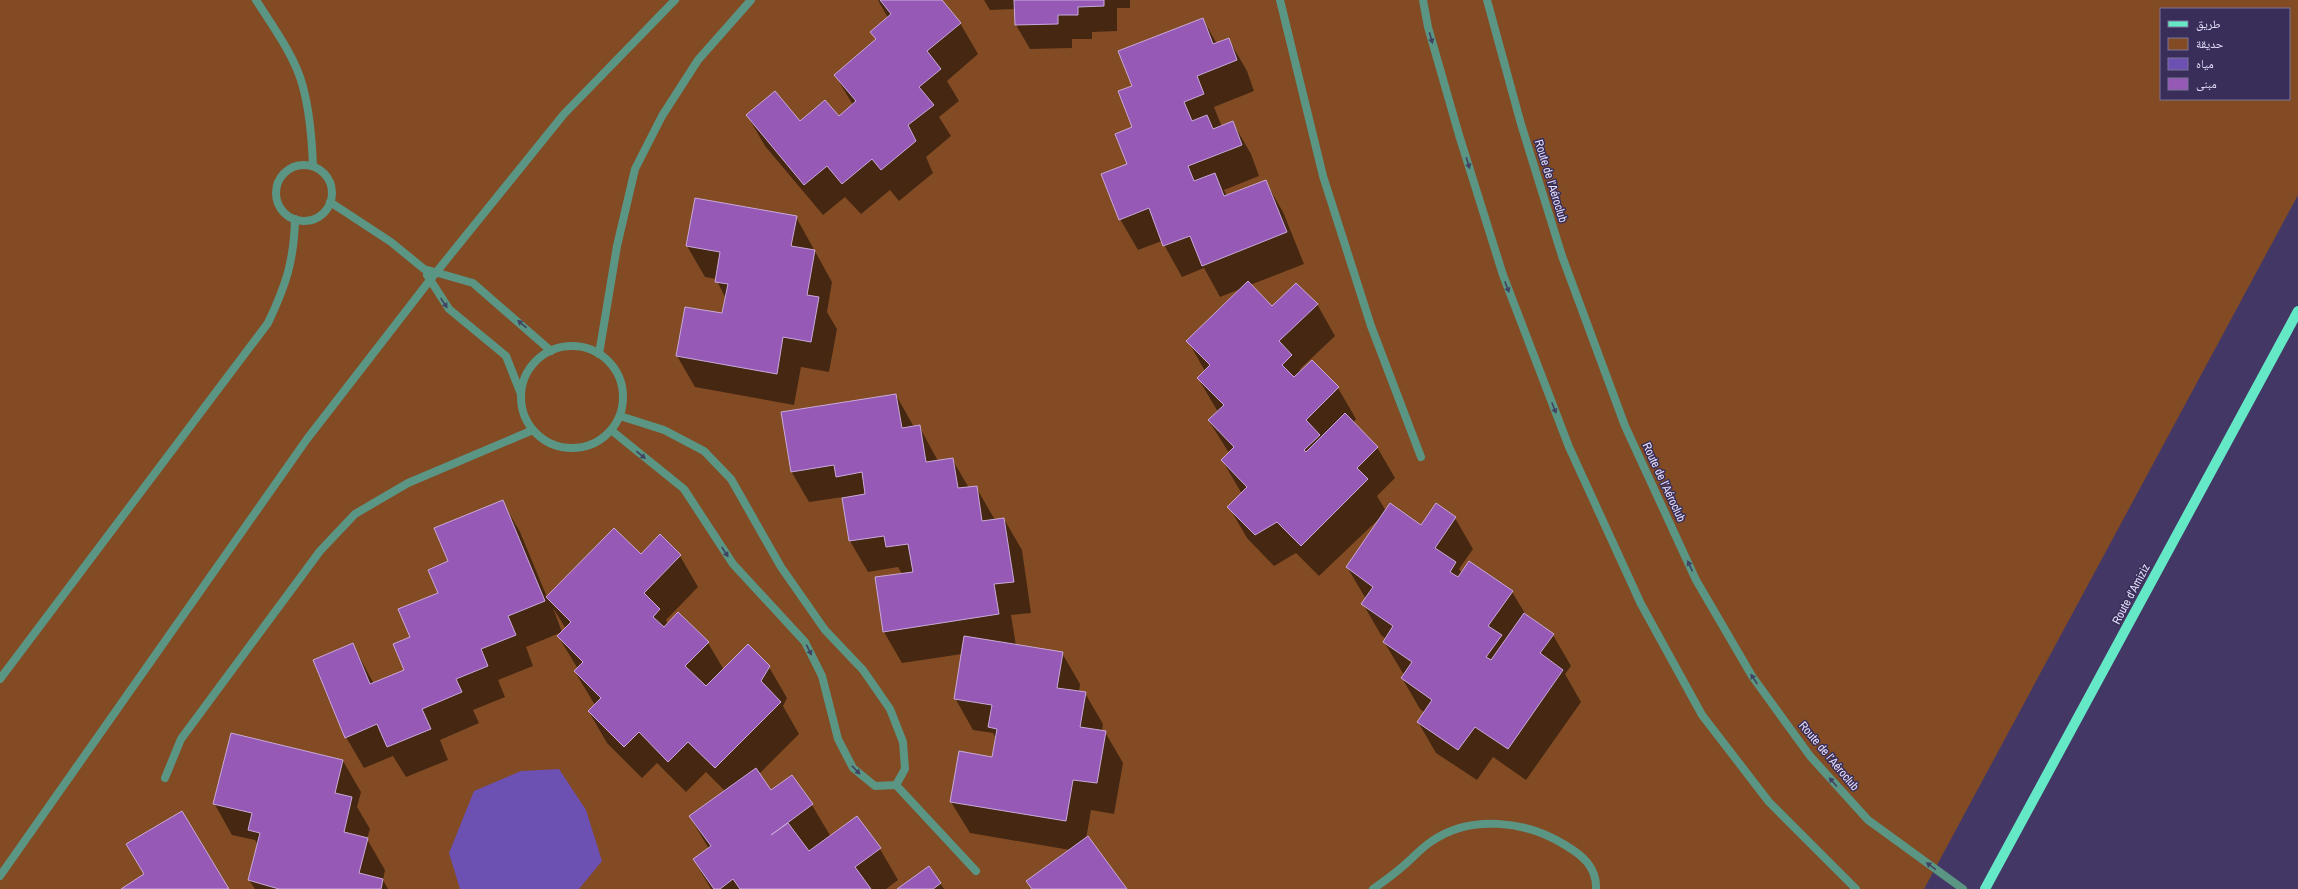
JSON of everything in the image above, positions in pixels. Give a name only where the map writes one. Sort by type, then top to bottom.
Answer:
[{"type":"main road","name":"Route d'Amiziz","points":[[1985,889],[2298,311]]},
{"type":"street","points":[[256,0],[281,38],[303,85],[311,125],[313,166]]},
{"type":"street","points":[[0,876],[307,439],[430,280],[564,114],[675,0]]},
{"type":"street","points":[[599,354],[617,246],[635,169],[662,116],[698,60],[751,0]]},
{"type":"street","points":[[1280,0],[1323,176],[1370,326],[1421,457]]},
{"type":"street","points":[[1422,0],[1428,27],[1459,135],[1503,275],[1569,447],[1641,604],[1702,715],[1769,802],[1856,889]]},
{"type":"street","name":"Route de l’Aéroclub","points":[[1487,0],[1521,124],[1562,256],[1626,426],[1696,580],[1752,676],[1810,756],[1868,820],[1963,889]]},
{"type":"street","points":[[304,164],[313,166],[321,170],[331,184],[332,193],[330,202],[326,210],[312,220],[294,219],[281,208],[277,201],[277,183],[292,167],[304,164]]},
{"type":"street","points":[[330,202],[391,242],[424,269],[473,283],[551,351]]},
{"type":"street","points":[[0,679],[268,323],[284,288],[294,248],[294,219]]},
{"type":"street","points":[[424,269],[449,309],[506,356],[521,394],[526,419],[533,430],[546,441],[563,447],[580,447],[597,442],[610,430],[620,416],[623,402],[622,388],[618,375],[610,363],[599,354],[583,348],[567,347],[551,351],[539,358],[530,368],[524,380],[521,394]]},
{"type":"street","points":[[620,416],[664,430],[704,451],[731,479],[781,567],[825,630],[863,670],[890,709],[903,742],[905,769],[896,785]]},
{"type":"street","points":[[165,778],[181,739],[320,551],[355,514],[408,483],[533,430]]},
{"type":"street","points":[[610,430],[684,489],[733,564],[805,642],[822,676],[838,739],[853,768],[875,786],[896,785],[976,871]]},
{"type":"street","points":[[1373,889],[1433,840],[1466,826],[1494,822],[1522,827],[1555,839],[1575,851],[1591,865],[1596,889]]},
{"type":"green space","points":[[0,0],[2298,0],[2298,195],[1924,889],[0,889]]},
{"type":"water","points":[[559,769],[586,810],[602,861],[579,889],[460,889],[449,853],[474,791],[521,771]]},
{"type":"building","points":[[880,0],[942,0],[961,23],[927,51],[941,69],[919,87],[934,105],[908,125],[916,141],[881,170],[872,159],[842,184],[827,166],[804,185],[746,115],[775,91],[800,121],[825,100],[839,116],[856,101],[834,75],[876,39],[870,32],[891,14]]},
{"type":"building","points":[[1014,0],[1104,0],[1104,6],[1078,7],[1078,15],[1058,15],[1058,24],[1015,25]]},
{"type":"building","points":[[1203,18],[1213,44],[1229,38],[1237,60],[1197,76],[1204,94],[1184,102],[1192,121],[1207,115],[1213,129],[1233,121],[1242,145],[1188,166],[1194,181],[1215,173],[1224,196],[1266,180],[1287,232],[1202,266],[1190,236],[1163,246],[1149,208],[1119,220],[1101,174],[1127,164],[1115,134],[1132,127],[1118,91],[1132,86],[1118,51]]},
{"type":"building","points":[[695,198],[797,216],[791,246],[815,250],[807,295],[819,297],[811,342],[783,337],[777,374],[676,356],[685,307],[722,313],[728,284],[715,282],[720,252],[686,246]]},
{"type":"building","points":[[1248,281],[1272,306],[1296,283],[1318,304],[1279,341],[1292,355],[1282,365],[1294,377],[1312,360],[1339,387],[1306,420],[1320,435],[1304,450],[1306,452],[1345,413],[1378,447],[1357,468],[1368,479],[1301,546],[1277,522],[1255,535],[1227,507],[1247,487],[1221,460],[1234,447],[1208,420],[1224,405],[1197,378],[1210,365],[1186,341]]},
{"type":"building","points":[[896,394],[902,428],[920,425],[926,462],[953,458],[958,488],[977,486],[982,521],[1004,518],[1014,582],[994,584],[999,614],[883,632],[875,577],[913,572],[908,544],[886,547],[884,536],[849,541],[842,498],[865,494],[862,472],[836,477],[834,465],[791,472],[781,412]]},
{"type":"building","points":[[503,500],[545,601],[508,616],[516,635],[481,649],[488,666],[456,679],[462,692],[422,709],[431,729],[387,747],[377,724],[345,738],[313,660],[353,643],[370,684],[404,670],[393,644],[410,637],[398,609],[438,593],[428,570],[448,561],[434,528]]},
{"type":"building","points":[[1390,503],[1421,525],[1436,503],[1456,517],[1435,548],[1456,562],[1450,572],[1458,577],[1469,561],[1513,591],[1488,626],[1502,635],[1486,657],[1491,660],[1524,613],[1554,634],[1540,653],[1563,670],[1508,749],[1475,727],[1458,750],[1417,722],[1432,700],[1401,678],[1412,662],[1383,642],[1393,626],[1361,604],[1373,587],[1346,567]]},
{"type":"building","points":[[614,528],[641,554],[660,534],[681,555],[644,593],[660,609],[653,617],[664,627],[678,612],[709,642],[685,666],[706,686],[748,644],[770,666],[761,681],[781,702],[715,768],[688,742],[668,762],[639,732],[624,747],[588,711],[601,698],[574,671],[583,662],[557,636],[571,622],[546,597]]},
{"type":"building","points":[[964,636],[1063,652],[1057,688],[1086,692],[1080,727],[1106,731],[1097,783],[1073,780],[1066,821],[950,802],[959,751],[992,757],[997,729],[988,727],[992,705],[954,699]]},
{"type":"building","points":[[231,733],[343,760],[335,793],[352,797],[344,832],[368,838],[359,873],[383,879],[381,889],[279,889],[248,880],[260,833],[248,830],[252,813],[213,804]]},
{"type":"building","points":[[756,768],[771,790],[792,775],[813,804],[771,835],[788,823],[809,851],[857,816],[881,848],[855,867],[871,889],[740,889],[733,879],[720,889],[714,889],[693,859],[711,846],[689,816]]},
{"type":"building","points":[[182,811],[229,889],[121,889],[144,874],[126,844]]},
{"type":"building","points":[[1088,836],[1127,889],[1032,889],[1026,881]]},
{"type":"building","points":[[929,866],[941,883],[933,889],[897,889]]}]
